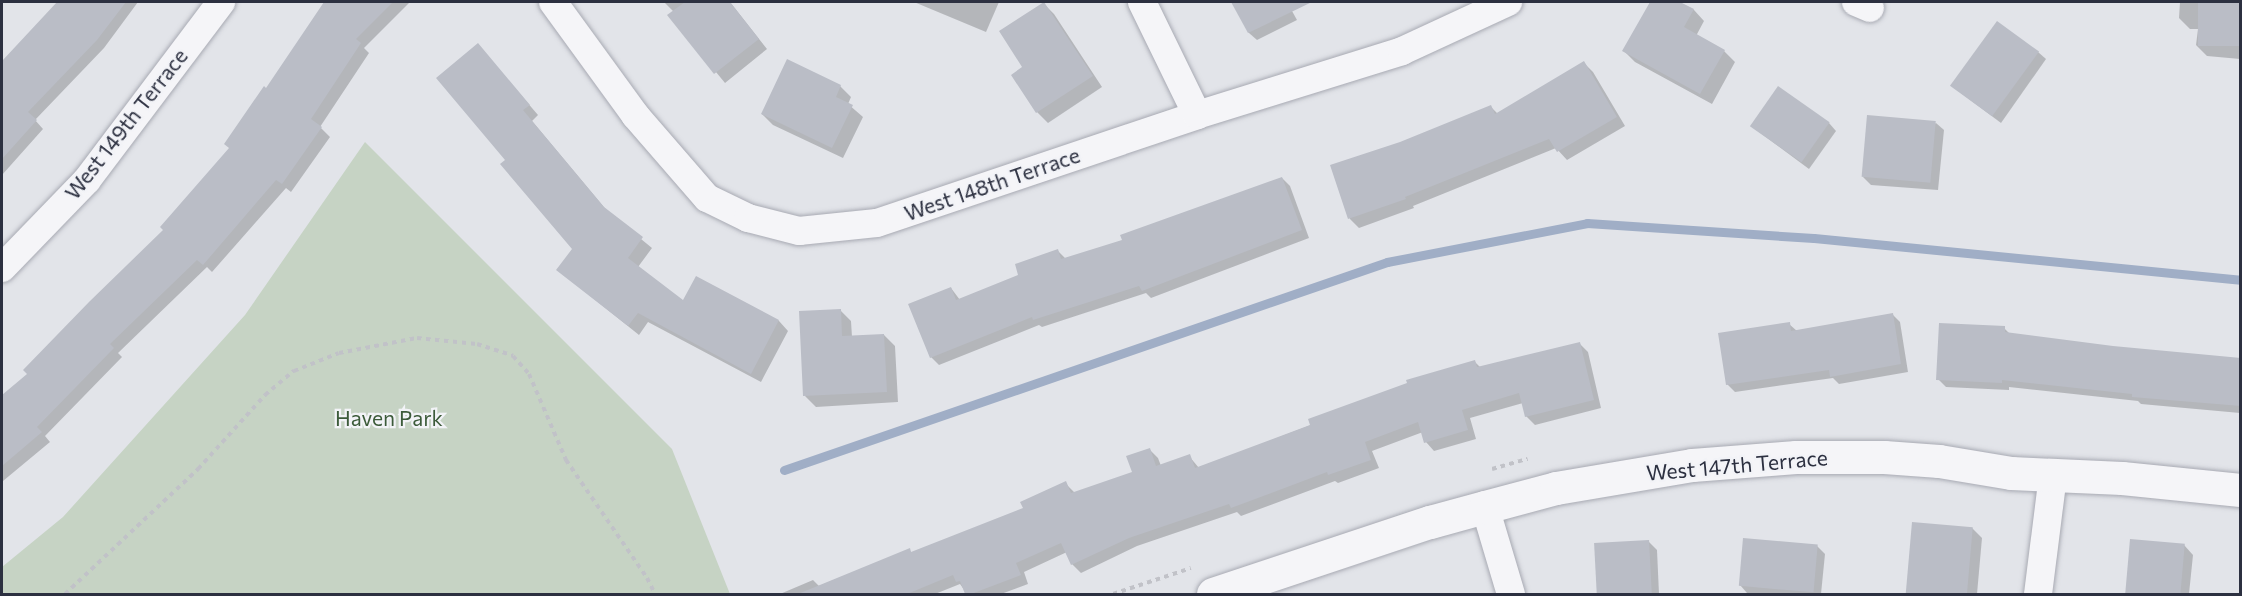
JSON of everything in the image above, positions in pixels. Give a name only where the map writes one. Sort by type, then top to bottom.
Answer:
[{"type":"street","name":"West 149th Terrace","points":[[2,268],[87,180],[221,2]]},
{"type":"street","name":"West 148th Terrace","points":[[553,2],[635,115],[707,198],[748,218],[799,231],[878,223],[1197,115],[1402,51],[1508,2]]},
{"type":"street","points":[[1142,2],[1197,115]]},
{"type":"street","name":"West 147th Terrace","points":[[1213,594],[1430,522],[1485,507],[1556,488],[1680,467],[1796,457],[1884,457],[1939,460],[2011,473],[2122,478],[2241,490]]},
{"type":"street","points":[[2038,594],[2053,475]]},
{"type":"street","points":[[1485,507],[1511,594]]},
{"type":"path","points":[[65,594],[198,470],[265,395],[294,371],[339,353],[417,338],[477,344],[513,356],[529,374],[566,460],[647,578],[655,594]]},
{"type":"green space","name":"Haven Park","points":[[365,142],[672,449],[730,594],[2,594],[2,567],[63,517],[245,315]]},
{"type":"building","points":[[57,2],[126,2],[97,40],[28,112],[37,120],[2,159],[2,61]]},
{"type":"building","points":[[324,2],[393,2],[356,39],[361,43],[311,119],[322,127],[282,184],[276,180],[203,265],[197,260],[110,344],[114,348],[37,427],[42,432],[2,466],[2,395],[27,374],[23,370],[163,230],[160,227],[229,148],[224,144],[264,86],[266,88]]},
{"type":"building","points":[[685,2],[730,2],[759,39],[714,74],[667,15]]},
{"type":"building","points":[[1044,2],[1093,76],[1036,113],[1011,75],[1022,67],[999,31]]},
{"type":"building","points":[[1231,2],[1312,2],[1248,33]]},
{"type":"building","points":[[1650,2],[1680,2],[1694,9],[1684,27],[1725,50],[1700,94],[1622,51]]},
{"type":"building","points":[[2198,2],[2240,2],[2240,46],[2198,46]]},
{"type":"building","points":[[1997,21],[2039,52],[1992,116],[1950,86]]},
{"type":"building","points":[[478,43],[530,105],[523,110],[604,207],[643,237],[628,258],[683,300],[696,276],[779,320],[751,374],[638,313],[628,326],[556,270],[572,249],[500,164],[505,160],[436,78]]},
{"type":"building","points":[[787,59],[841,85],[836,97],[853,105],[832,148],[761,114]]},
{"type":"building","points":[[1584,61],[1617,117],[1557,152],[1549,139],[1405,197],[1406,199],[1348,219],[1330,165],[1400,142],[1491,105],[1495,114]]},
{"type":"building","points":[[1778,86],[1830,122],[1802,162],[1750,126]]},
{"type":"building","points":[[1867,115],[1936,121],[1930,183],[1862,177]]},
{"type":"building","points":[[1282,177],[1302,230],[1142,291],[1139,286],[1033,320],[1032,317],[930,358],[908,304],[951,287],[956,300],[1018,275],[1015,264],[1058,249],[1061,259],[1122,240],[1120,235]]},
{"type":"building","points":[[841,309],[842,336],[884,334],[887,392],[803,396],[799,311]]},
{"type":"building","points":[[1893,313],[1901,364],[1830,377],[1829,370],[1726,385],[1718,333],[1790,322],[1791,331]]},
{"type":"building","points":[[1939,323],[2005,326],[2005,332],[2113,346],[2241,358],[2241,406],[2132,397],[2132,394],[2002,380],[2002,383],[1936,380]]},
{"type":"building","points":[[1580,342],[1594,400],[1525,417],[1519,393],[1462,410],[1468,430],[1424,443],[1418,422],[1365,442],[1371,460],[1328,475],[1327,472],[1231,508],[1229,504],[1129,538],[1071,565],[1061,543],[1016,563],[1021,575],[971,594],[965,594],[960,581],[956,582],[953,575],[907,594],[798,594],[910,548],[911,552],[1023,508],[1020,502],[1066,481],[1071,493],[1132,472],[1126,456],[1150,448],[1156,466],[1190,454],[1195,468],[1310,425],[1308,419],[1407,383],[1406,380],[1475,360],[1477,367]]},
{"type":"building","points":[[1912,522],[1973,527],[1967,594],[1906,594]]},
{"type":"building","points":[[1743,538],[1818,545],[1814,592],[1739,586]]},
{"type":"building","points":[[2130,539],[2185,544],[2180,594],[2125,594]]},
{"type":"building","points":[[1649,540],[1652,594],[1597,594],[1594,543]]},
{"type":"waterway","points":[[784,470],[1387,262],[1587,223],[1814,238],[2240,280]]}]
